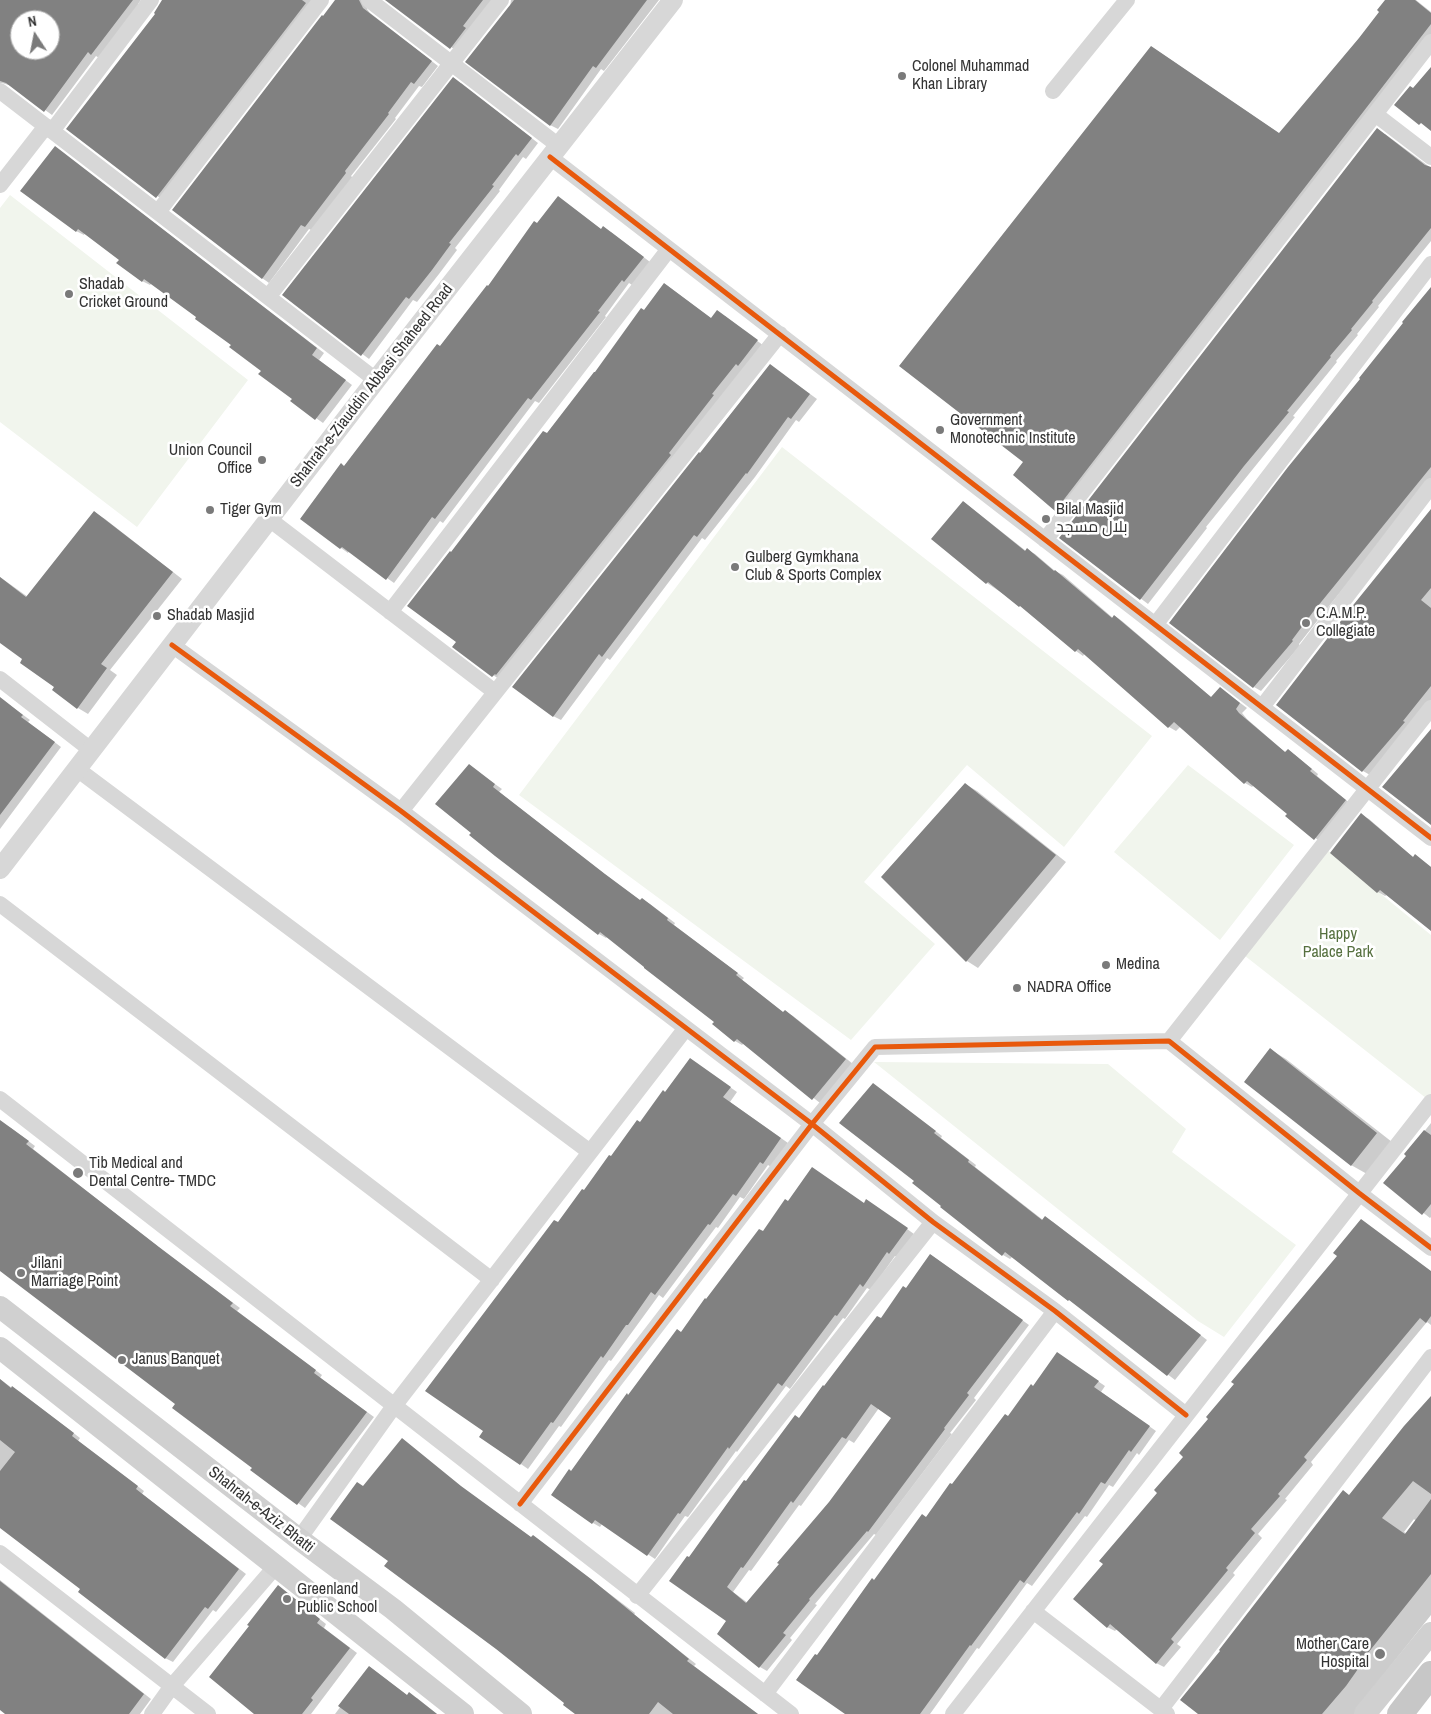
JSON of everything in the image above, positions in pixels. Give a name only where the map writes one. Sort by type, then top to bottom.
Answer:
[{"type":"highway","points":[[1400,1714],[1431,1674]]},
{"type":"main road","name":"Shahrah-e-Aziz Bhatti","points":[[0,1307],[393,1610],[521,1714]]},
{"type":"main road","points":[[0,1348],[463,1714]]},
{"type":"main road","points":[[1365,1714],[1431,1633]]},
{"type":"street","points":[[0,185],[49,128],[151,0]]},
{"type":"street","points":[[158,212],[321,0]]},
{"type":"street","points":[[369,0],[451,64],[669,249],[1431,838]]},
{"type":"street","points":[[268,297],[501,0]]},
{"type":"street","name":"Shahrah-e-Ziauddin Abbasi Shaheed Road","points":[[0,869],[376,380],[673,0]]},
{"type":"street","points":[[1053,91],[1127,0]]},
{"type":"street","points":[[1045,540],[1431,42]]},
{"type":"street","points":[[0,91],[376,380]]},
{"type":"street","points":[[1375,114],[1431,157]]},
{"type":"street","points":[[390,612],[669,249]]},
{"type":"street","points":[[1156,625],[1431,264]]},
{"type":"street","points":[[401,811],[780,334]]},
{"type":"street","points":[[1262,707],[1431,486]]},
{"type":"street","points":[[269,519],[495,692]]},
{"type":"street","points":[[172,646],[401,811],[812,1124],[934,1222],[1054,1311],[1186,1415]]},
{"type":"street","points":[[0,679],[91,750]]},
{"type":"street","points":[[1169,1041],[1431,708]]},
{"type":"street","points":[[77,769],[590,1152]]},
{"type":"street","points":[[0,904],[492,1280]]},
{"type":"street","points":[[299,1539],[394,1406],[686,1028]]},
{"type":"street","points":[[520,1504],[812,1124],[875,1047],[1169,1041],[1431,1248]]},
{"type":"street","points":[[0,1099],[790,1714]]},
{"type":"street","points":[[953,1714],[1431,1102]]},
{"type":"street","points":[[637,1596],[934,1222]]},
{"type":"street","points":[[765,1694],[1054,1311]]},
{"type":"street","points":[[1033,1611],[1164,1712],[1431,1357]]},
{"type":"street","points":[[0,1553],[208,1714]]},
{"type":"street","points":[[152,1714],[172,1686],[276,1566]]},
{"type":"green space","name":"Shadab Cricket Ground","points":[[10,195],[248,380],[137,527],[0,422],[0,208]]},
{"type":"green space","points":[[782,447],[1152,736],[1064,847],[967,765],[864,882],[935,944],[851,1040],[519,795]]},
{"type":"green space","points":[[1188,765],[1294,845],[1220,940],[1114,852]]},
{"type":"green space","name":"Happy Palace Park","points":[[1326,849],[1431,935],[1431,1102],[1240,952]]},
{"type":"green space","points":[[874,1062],[1108,1064],[1186,1129],[1172,1152],[1296,1245],[1224,1337],[1198,1321]]},
{"type":"building","points":[[0,0],[133,0],[91,55],[88,52],[44,112],[6,83],[0,81]]},
{"type":"building","points":[[162,0],[302,0],[306,3],[156,198],[66,129],[155,14]]},
{"type":"building","points":[[335,0],[359,0],[363,8],[432,61],[414,84],[411,82],[345,171],[346,173],[305,227],[301,225],[262,279],[172,210]]},
{"type":"building","points":[[385,0],[483,0],[463,26],[466,28],[450,49]]},
{"type":"building","points":[[514,0],[647,0],[596,68],[593,66],[550,126],[465,62]]},
{"type":"building","points":[[1385,0],[1415,0],[1431,13],[1431,24],[1055,511],[1013,475],[1023,462],[899,366],[1151,46],[1279,133],[1359,38],[1379,12],[1377,10]]},
{"type":"building","points":[[1431,67],[1431,131],[1421,123],[1419,125],[1394,105],[1410,86],[1413,88]]},
{"type":"building","points":[[453,77],[532,138],[518,156],[516,154],[492,185],[494,186],[449,243],[451,244],[432,270],[409,299],[406,297],[361,356],[282,295]]},
{"type":"building","points":[[1377,128],[1425,165],[1431,167],[1431,228],[1287,411],[1289,412],[1244,466],[1140,600],[1059,538]]},
{"type":"building","points":[[55,146],[317,348],[312,355],[346,380],[315,420],[290,401],[292,399],[258,374],[261,371],[229,347],[231,345],[195,319],[196,317],[144,279],[142,282],[116,263],[119,260],[78,229],[76,232],[20,191]]},
{"type":"building","points":[[558,196],[601,229],[603,226],[644,257],[624,282],[622,280],[598,311],[600,312],[531,400],[528,398],[435,519],[432,517],[386,580],[300,519],[341,463],[344,466],[437,344],[440,346],[488,286],[534,221],[537,223]]},
{"type":"building","points":[[664,283],[711,318],[717,310],[758,340],[738,366],[736,364],[712,394],[714,395],[669,453],[671,455],[496,675],[492,677],[452,647],[456,642],[407,606],[451,552],[543,431],[547,433],[595,372],[641,308],[644,310]]},
{"type":"building","points":[[1431,287],[1431,467],[1313,612],[1293,641],[1253,688],[1169,623],[1288,467],[1360,379],[1402,322]]},
{"type":"building","points":[[770,364],[810,394],[791,419],[788,417],[747,474],[697,537],[694,535],[602,657],[599,654],[553,717],[512,687]]},
{"type":"building","points":[[963,501],[1025,551],[1027,548],[1112,618],[1114,615],[1211,697],[1220,687],[1240,703],[1236,709],[1239,713],[1285,752],[1288,749],[1312,769],[1310,771],[1346,800],[1314,840],[1285,816],[1287,814],[1247,781],[1244,784],[1174,722],[1168,728],[1078,649],[1075,652],[1020,606],[988,582],[986,584],[931,539]]},
{"type":"building","points":[[1431,509],[1431,588],[1421,600],[1431,608],[1431,686],[1403,721],[1405,722],[1362,772],[1276,705],[1350,609]]},
{"type":"building","points":[[94,511],[173,572],[101,664],[107,668],[77,709],[52,690],[54,687],[20,663],[22,659],[0,643],[0,577],[26,597]]},
{"type":"building","points":[[0,697],[23,715],[21,717],[55,742],[0,815]]},
{"type":"building","points":[[1431,729],[1431,825],[1382,787]]},
{"type":"building","points":[[469,764],[495,784],[493,787],[605,874],[640,900],[642,898],[668,918],[667,920],[738,973],[736,975],[783,1012],[785,1010],[846,1059],[812,1100],[737,1039],[734,1042],[712,1024],[714,1022],[600,932],[598,935],[495,856],[469,835],[471,833],[435,804]]},
{"type":"building","points":[[965,783],[1056,855],[966,962],[881,877]]},
{"type":"building","points":[[1361,813],[1413,857],[1415,854],[1431,867],[1431,931],[1380,890],[1377,893],[1330,853]]},
{"type":"building","points":[[1270,1048],[1377,1133],[1351,1166],[1244,1082]]},
{"type":"building","points":[[690,1058],[731,1087],[723,1097],[781,1138],[763,1164],[760,1162],[736,1196],[733,1194],[710,1225],[708,1224],[655,1295],[651,1292],[628,1325],[626,1325],[603,1358],[601,1356],[520,1465],[479,1437],[483,1431],[425,1391],[554,1220],[558,1222],[637,1120],[640,1122],[663,1090],[665,1092]]},
{"type":"building","points":[[873,1083],[936,1131],[934,1133],[969,1160],[968,1162],[1042,1220],[1045,1216],[1201,1335],[1167,1376],[1005,1252],[1002,1256],[940,1207],[912,1183],[914,1181],[839,1123]]},
{"type":"building","points":[[0,1120],[29,1141],[26,1144],[233,1303],[230,1306],[316,1370],[314,1373],[367,1412],[297,1505],[250,1470],[252,1468],[172,1408],[175,1404],[0,1271]]},
{"type":"building","points":[[1424,1130],[1431,1135],[1431,1204],[1422,1215],[1383,1183],[1406,1156],[1404,1154]]},
{"type":"building","points":[[812,1167],[864,1203],[866,1199],[908,1228],[889,1254],[887,1252],[863,1287],[860,1284],[837,1316],[835,1315],[782,1386],[778,1383],[647,1556],[595,1520],[592,1524],[551,1495],[677,1329],[681,1332],[759,1229],[763,1231],[785,1199],[788,1201]]},
{"type":"building","points":[[1361,1219],[1431,1271],[1431,1316],[1426,1323],[1420,1318],[1304,1457],[1307,1460],[1278,1494],[1280,1496],[1251,1529],[1255,1533],[1226,1568],[1228,1570],[1171,1639],[1174,1642],[1156,1664],[1110,1624],[1107,1628],[1073,1599],[1103,1564],[1099,1561],[1157,1493],[1154,1490],[1183,1457],[1179,1453],[1234,1384],[1231,1382],[1337,1256],[1333,1253]]},
{"type":"building","points":[[930,1254],[1023,1320],[967,1393],[969,1395],[945,1429],[868,1532],[809,1599],[783,1633],[786,1635],[759,1668],[717,1634],[726,1621],[669,1581],[795,1415],[799,1418],[877,1316],[881,1318],[903,1286],[906,1288]],"holes":[[[871,1404],[891,1418],[829,1502],[746,1603],[727,1587],[791,1501],[793,1503],[842,1437],[846,1439]]]},
{"type":"building","points":[[1057,1352],[1099,1381],[1094,1387],[1150,1426],[1131,1452],[1129,1450],[1105,1484],[1101,1482],[1079,1514],[1077,1512],[1024,1583],[1020,1580],[920,1714],[845,1714],[796,1680],[815,1654],[817,1655],[872,1578],[874,1580],[922,1514],[926,1517],[950,1483],[952,1484],[1005,1414],[1008,1416],[1031,1384],[1033,1386]]},
{"type":"building","points":[[0,1379],[74,1433],[72,1436],[138,1486],[136,1489],[239,1569],[208,1609],[205,1607],[165,1659],[78,1592],[80,1589],[0,1528],[0,1471],[15,1452],[0,1440]]},
{"type":"building","points":[[1431,1396],[1431,1494],[1413,1481],[1382,1518],[1405,1534],[1431,1499],[1431,1574],[1356,1668],[1358,1669],[1346,1686],[1322,1714],[1198,1714],[1180,1700],[1220,1651],[1343,1490],[1349,1495],[1404,1426]]},
{"type":"building","points":[[402,1438],[461,1486],[531,1537],[533,1535],[591,1579],[689,1659],[687,1661],[758,1714],[673,1714],[658,1702],[649,1714],[575,1714],[563,1705],[564,1703],[496,1649],[384,1566],[388,1561],[330,1519],[357,1482],[363,1486]]},
{"type":"building","points":[[0,1581],[144,1694],[129,1714],[5,1714],[0,1710]]},
{"type":"building","points":[[278,1585],[320,1619],[317,1623],[350,1648],[311,1698],[313,1700],[302,1714],[254,1714],[209,1677]]},
{"type":"building","points":[[369,1666],[407,1695],[409,1692],[437,1714],[349,1714],[338,1706]]},
{"type":"cycle path","points":[[550,157],[1431,838]]},
{"type":"cycle path","points":[[172,645],[401,811],[812,1124],[933,1222],[1055,1311],[1186,1415]]},
{"type":"cycle path","points":[[520,1504],[812,1124],[875,1047],[1169,1041],[1431,1248]]},
{"type":"place","name":"Colonel Muhammad Khan Library","points":[[902,76]]},
{"type":"place","name":"Shadab Cricket Ground","points":[[69,294]]},
{"type":"place","name":"Government Monotechnic Institute","points":[[940,430]]},
{"type":"place","name":"Union Council Office","points":[[262,460]]},
{"type":"place","name":"Tiger Gym","points":[[210,510]]},
{"type":"place","name":"Bilal Masjid بلال مسجد","points":[[1046,519]]},
{"type":"place","name":"Gulberg Gymkhana Club & Sports Complex","points":[[735,567]]},
{"type":"place","name":"Shadab Masjid","points":[[157,616]]},
{"type":"place","name":"C.A.M.P. Collegiate","points":[[1306,623]]},
{"type":"place","name":"Medina","points":[[1106,965]]},
{"type":"place","name":"NADRA Office","points":[[1017,988]]},
{"type":"place","name":"Tib Medical and Dental Centre- TMDC","points":[[78,1173]]},
{"type":"place","name":"Jilani Marriage Point","points":[[21,1273]]},
{"type":"place","name":"Janus Banquet","points":[[122,1360]]},
{"type":"place","name":"Greenland Public School","points":[[287,1599]]},
{"type":"place","name":"Mother Care Hospital","points":[[1380,1654]]}]
